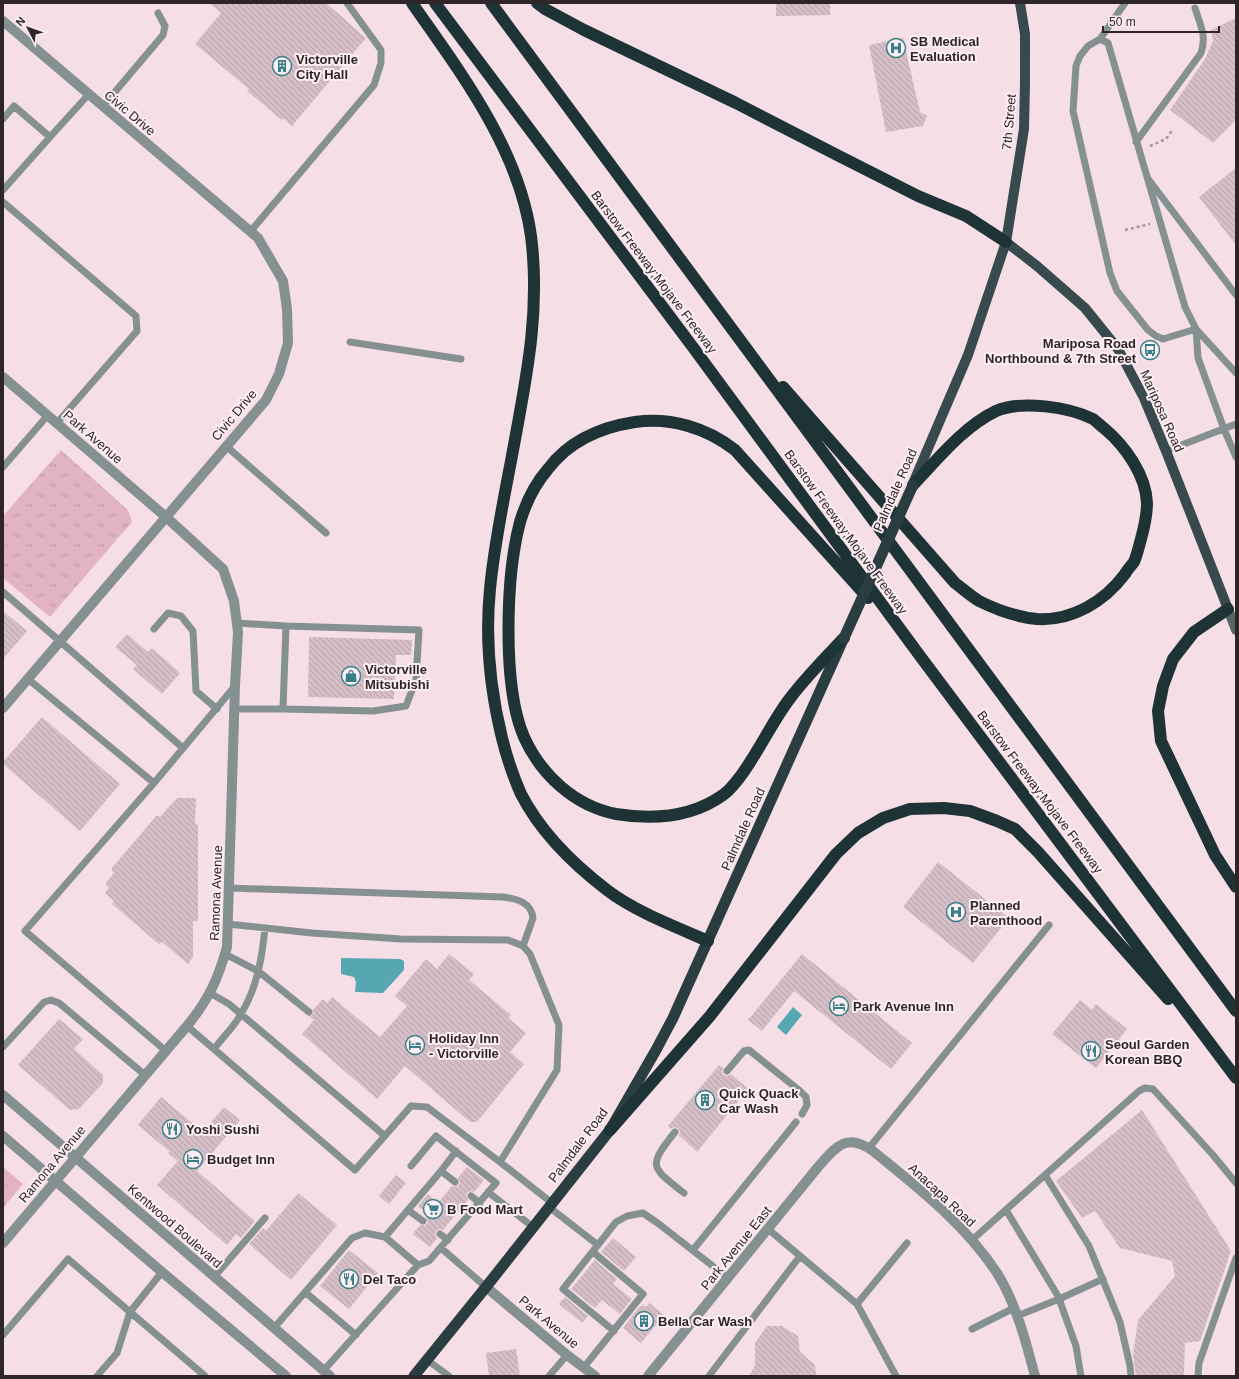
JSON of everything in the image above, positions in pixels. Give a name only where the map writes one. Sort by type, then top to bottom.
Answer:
[{"type":"highway","points":[[412,3],[472,92],[505,151],[521,191],[531,237],[535,289],[532,342],[494,559],[488,604],[490,675],[493,698],[506,754],[513,776],[522,796],[545,831],[570,860],[608,892],[633,906],[708,941]]},
{"type":"highway","name":"Barstow Freeway;Mojave Freeway","points":[[435,3],[695,350],[920,656],[1234,1075]]},
{"type":"highway","name":"Barstow Freeway;Mojave Freeway","points":[[491,3],[1236,1011]]},
{"type":"highway","points":[[537,3],[545,9],[584,30],[736,103],[918,196],[966,216],[1006,242]]},
{"type":"highway","points":[[728,324],[955,583],[978,601],[1011,614],[1038,619],[1068,616],[1093,604],[1115,587],[1134,562],[1144,528],[1147,503],[1142,483],[1131,457],[1116,438],[1094,420],[1075,412],[1049,406],[1023,405],[998,410],[978,421],[945,451],[913,485]]},
{"type":"highway","points":[[844,638],[791,697],[740,778],[723,795],[686,813],[652,818],[632,817],[597,809],[571,795],[548,775],[540,765],[524,738],[515,709],[510,662],[510,589],[515,546],[520,521],[527,502],[542,476],[556,459],[580,440],[594,433],[610,427],[640,421],[672,422],[685,424],[702,430],[726,442],[745,459],[920,656]]},
{"type":"highway","name":"Palmdale Road","points":[[414,1376],[610,1130],[656,1050],[673,1018],[913,485]]},
{"type":"highway","points":[[1228,609],[1194,632],[1173,659],[1158,711],[1161,741],[1215,855],[1236,886]]},
{"type":"highway","points":[[610,1130],[710,1016],[836,854],[858,833],[883,818],[910,809],[944,808],[970,811],[1015,829],[1063,879],[1234,1075]]},
{"type":"main road","name":"7th Street","points":[[1006,242],[1024,129],[1026,83],[1024,34],[1020,3]]},
{"type":"main road","name":"Mariposa Road","points":[[1006,242],[1037,266],[1085,308],[1118,349],[1144,398],[1236,630]]},
{"type":"main road","name":"Palmdale Road","points":[[913,485],[968,355],[1006,242]]},
{"type":"street","name":"Civic Drive","points":[[3,21],[258,238],[283,280],[287,309],[288,343],[279,374],[266,400],[28,679],[5,702]]},
{"type":"street","name":"Park Avenue","points":[[3,377],[166,517]]},
{"type":"street","name":"Ramona Avenue","points":[[3,1243],[202,1007],[218,978],[228,946],[235,686],[238,632],[234,601],[223,569],[166,517]]},
{"type":"street","name":"Kentwood Boulevard","points":[[3,1096],[327,1373]]},
{"type":"street","points":[[3,1136],[286,1376]]},
{"type":"street","name":"Anacapa Road","points":[[848,1142],[860,1143],[869,1148],[954,1220],[972,1240],[997,1274],[1016,1312],[1035,1376]]},
{"type":"street","name":"Park Avenue East","points":[[648,1376],[830,1154],[839,1145],[848,1142]]},
{"type":"street","name":"Park Avenue","points":[[486,1287],[567,1355],[595,1376]]},
{"type":"lane","points":[[250,232],[374,85],[380,63],[381,50],[347,3]]},
{"type":"lane","points":[[1125,3],[1100,39],[1088,46],[1080,56],[1076,66],[1072,111],[1110,273],[1117,291],[1148,330],[1156,336],[1163,339],[1196,329]]},
{"type":"lane","points":[[1136,142],[1201,53],[1204,45],[1204,36],[1195,8]]},
{"type":"lane","points":[[103,106],[162,34],[164,26],[158,13]]},
{"type":"lane","points":[[1100,39],[1108,43],[1185,307],[1196,329],[1236,373]]},
{"type":"lane","points":[[3,190],[89,94]]},
{"type":"lane","points":[[3,119],[14,106],[50,137]]},
{"type":"lane","points":[[1147,176],[1236,294]]},
{"type":"lane","points":[[3,202],[136,316],[137,331],[57,423]]},
{"type":"lane","points":[[1196,329],[1198,358],[1236,457]]},
{"type":"lane","points":[[350,342],[461,359]]},
{"type":"lane","points":[[3,467],[48,415]]},
{"type":"lane","points":[[1166,451],[1236,424]]},
{"type":"lane","points":[[226,446],[326,533]]},
{"type":"lane","points":[[3,592],[183,748]]},
{"type":"lane","points":[[154,629],[168,614],[181,616],[193,630],[196,691],[216,709]]},
{"type":"lane","points":[[235,708],[373,711],[406,706],[416,680],[419,630],[286,626],[237,622]]},
{"type":"lane","points":[[283,709],[286,626]]},
{"type":"lane","points":[[28,679],[154,783]]},
{"type":"lane","points":[[166,1051],[25,931],[154,783],[235,686]]},
{"type":"lane","points":[[229,888],[503,897],[516,899],[527,905],[533,918],[523,946]]},
{"type":"lane","points":[[228,924],[312,933],[401,939],[508,940],[523,946],[530,954],[559,1025],[557,1070],[500,1162]]},
{"type":"lane","points":[[869,1148],[1049,924]]},
{"type":"lane","points":[[214,1049],[241,1015],[255,986],[262,955],[264,928]]},
{"type":"lane","points":[[225,954],[258,971],[309,1012]]},
{"type":"lane","points":[[210,993],[229,1004],[384,1136]]},
{"type":"lane","points":[[3,1047],[44,1002],[51,1000],[59,1003],[145,1075]]},
{"type":"lane","points":[[187,1026],[354,1170],[411,1106],[427,1107],[500,1162],[598,1245]]},
{"type":"lane","points":[[727,1071],[744,1051],[749,1050],[806,1097],[807,1105],[802,1114]]},
{"type":"lane","points":[[972,1240],[1145,1088],[1153,1089],[1213,1155],[1236,1183]]},
{"type":"lane","points":[[693,1250],[796,1122]]},
{"type":"lane","points":[[675,1132],[660,1151],[657,1158],[657,1167],[661,1174],[684,1192]]},
{"type":"lane","points":[[327,1373],[356,1335],[418,1265],[429,1261],[496,1183],[436,1136],[411,1166]]},
{"type":"lane","points":[[385,1238],[456,1152]]},
{"type":"lane","points":[[441,1171],[454,1182]]},
{"type":"lane","points":[[1045,1175],[1089,1246],[1120,1322],[1132,1376]]},
{"type":"lane","points":[[488,1192],[533,1227]]},
{"type":"lane","points":[[471,1196],[480,1203]]},
{"type":"lane","points":[[408,1210],[423,1221]]},
{"type":"lane","points":[[1006,1210],[1060,1299],[1076,1346],[1081,1376]]},
{"type":"lane","points":[[614,1331],[563,1288],[616,1222],[627,1216],[643,1213],[728,1278]]},
{"type":"lane","points":[[214,1277],[265,1218]]},
{"type":"lane","points":[[768,1229],[857,1304],[896,1376]]},
{"type":"lane","points":[[274,1328],[352,1238],[365,1233],[385,1238],[418,1265]]},
{"type":"lane","points":[[440,1234],[448,1240]]},
{"type":"lane","points":[[857,1304],[907,1242]]},
{"type":"lane","points":[[441,1248],[486,1287]]},
{"type":"lane","points":[[584,1367],[643,1294],[593,1252]]},
{"type":"lane","points":[[709,1376],[800,1256]]},
{"type":"lane","points":[[1198,1376],[1199,1363],[1236,1258]]},
{"type":"lane","points":[[3,1335],[68,1260],[205,1376]]},
{"type":"lane","points":[[97,1376],[117,1353],[130,1312],[162,1272]]},
{"type":"lane","points":[[972,1329],[1016,1312],[1060,1299],[1103,1280]]},
{"type":"lane","points":[[305,1292],[356,1335]]},
{"type":"lane","points":[[549,1376],[567,1355]]},
{"type":"lane","points":[[427,1360],[449,1376]]},
{"type":"path","points":[[1139,151],[1166,139],[1173,129]]},
{"type":"path","points":[[1125,230],[1150,224]]},
{"type":"green space","points":[[61,450],[128,510],[132,522],[50,617],[3,578],[3,516]]},
{"type":"green space","points":[[3,1167],[23,1184],[3,1208]]},
{"type":"water","points":[[341,958],[400,959],[404,961],[404,970],[383,993],[355,992],[356,982],[354,977],[341,974]]},
{"type":"water","points":[[793,1007],[802,1015],[786,1035],[777,1027]]},
{"type":"building","name":"Victorville City Hall","points":[[209,3],[326,3],[366,38],[292,126],[283,118],[282,120],[247,91],[249,89],[195,44],[221,13]]},
{"type":"building","points":[[776,3],[830,3],[830,15],[776,16]]},
{"type":"building","points":[[1236,18],[1236,120],[1213,143],[1170,110],[1205,59],[1213,41],[1211,30]]},
{"type":"building","points":[[903,38],[920,112],[927,116],[923,126],[886,132],[869,45]]},
{"type":"building","points":[[1236,168],[1236,245],[1199,197]]},
{"type":"building","points":[[3,611],[27,631],[3,659]]},
{"type":"building","points":[[127,634],[148,652],[152,648],[180,673],[162,694],[133,669],[137,665],[115,647]]},
{"type":"building","name":"Victorville Mitsubishi","points":[[309,637],[412,640],[411,655],[396,655],[394,699],[308,697]]},
{"type":"building","points":[[42,717],[120,784],[80,831],[3,764],[3,762]]},
{"type":"building","points":[[177,798],[196,798],[195,824],[198,825],[198,921],[193,921],[193,957],[188,964],[162,942],[159,944],[112,904],[114,901],[105,893],[109,888],[105,884],[114,873],[111,869],[157,815],[160,817]]},
{"type":"building","name":"Planned Parenthood","points":[[938,862],[1009,918],[973,963],[903,907]]},
{"type":"building","name":"Holiday Inn - Victorville","points":[[449,954],[474,974],[469,980],[511,1015],[508,1018],[526,1033],[510,1052],[524,1064],[477,1122],[470,1122],[405,1066],[377,1099],[302,1034],[314,1020],[310,1017],[314,1013],[313,1010],[323,999],[327,1003],[332,997],[380,1037],[407,1006],[395,996],[426,959],[437,969]]},
{"type":"building","name":"Park Avenue Inn","points":[[802,954],[912,1043],[891,1069],[794,991],[762,1031],[748,1020]]},
{"type":"building","name":"Seoul Garden Korean BBQ","points":[[1080,1000],[1092,1010],[1096,1004],[1127,1029],[1096,1068],[1052,1034]]},
{"type":"building","points":[[59,1019],[83,1039],[74,1049],[103,1075],[103,1083],[79,1109],[70,1110],[18,1065]]},
{"type":"building","points":[[719,1065],[723,1068],[722,1072],[724,1075],[728,1076],[731,1074],[748,1089],[697,1152],[679,1135],[680,1132],[678,1128],[675,1127],[671,1129],[668,1126]]},
{"type":"building","name":"Budget Inn","points":[[161,1097],[203,1132],[224,1107],[240,1120],[197,1171],[255,1221],[241,1238],[236,1234],[227,1245],[157,1185],[178,1161],[168,1153],[170,1152],[138,1125]]},
{"type":"building","points":[[1142,1110],[1231,1251],[1200,1341],[1185,1343],[1184,1376],[1136,1376],[1133,1355],[1138,1320],[1175,1276],[1172,1261],[1120,1248],[1095,1211],[1082,1218],[1056,1181]]},
{"type":"building","points":[[467,1167],[484,1180],[474,1192],[471,1191],[467,1193],[466,1196],[468,1200],[443,1230],[440,1229],[436,1231],[435,1234],[437,1238],[430,1247],[413,1234],[420,1225],[425,1226],[428,1222],[426,1217],[428,1214],[418,1206],[428,1194],[438,1203],[452,1186],[455,1187],[459,1185],[460,1182],[458,1178]]},
{"type":"building","points":[[396,1175],[406,1183],[389,1204],[379,1196]]},
{"type":"building","points":[[298,1193],[337,1225],[291,1280],[249,1244],[263,1228],[266,1231]]},
{"type":"building","points":[[613,1238],[636,1257],[624,1271],[601,1252]]},
{"type":"building","name":"Del Taco","points":[[349,1250],[378,1273],[349,1309],[320,1286]]},
{"type":"building","points":[[595,1260],[617,1279],[613,1284],[632,1299],[620,1314],[602,1300],[595,1308],[571,1289]]},
{"type":"building","points":[[565,1297],[588,1316],[582,1323],[559,1304]]},
{"type":"building","name":"Bella Car Wash","points":[[649,1303],[664,1315],[641,1343],[623,1328],[640,1306],[641,1307],[643,1304],[646,1307]]},
{"type":"building","points":[[767,1326],[782,1326],[798,1336],[800,1352],[815,1365],[816,1376],[749,1376],[755,1366],[755,1343]]},
{"type":"building","points":[[516,1349],[520,1376],[489,1376],[486,1353]]},
{"type":"place","name":"SB Medical Evaluation","points":[[896,48]]},
{"type":"place","name":"Victorville City Hall","points":[[282,66]]},
{"type":"place","name":"Mariposa Road Northbound & 7th Street","points":[[1150,350]]},
{"type":"place","name":"Victorville Mitsubishi","points":[[351,676]]},
{"type":"place","name":"Planned Parenthood","points":[[956,912]]},
{"type":"place","name":"Park Avenue Inn","points":[[839,1006]]},
{"type":"place","name":"Holiday Inn - Victorville","points":[[415,1045]]},
{"type":"place","name":"Seoul Garden Korean BBQ","points":[[1091,1051]]},
{"type":"place","name":"Quick Quack Car Wash","points":[[705,1100]]},
{"type":"place","name":"Yoshi Sushi","points":[[172,1129]]},
{"type":"place","name":"Budget Inn","points":[[193,1159]]},
{"type":"place","name":"B Food Mart","points":[[433,1209]]},
{"type":"place","name":"Del Taco","points":[[349,1279]]},
{"type":"place","name":"Bella Car Wash","points":[[644,1321]]}]
